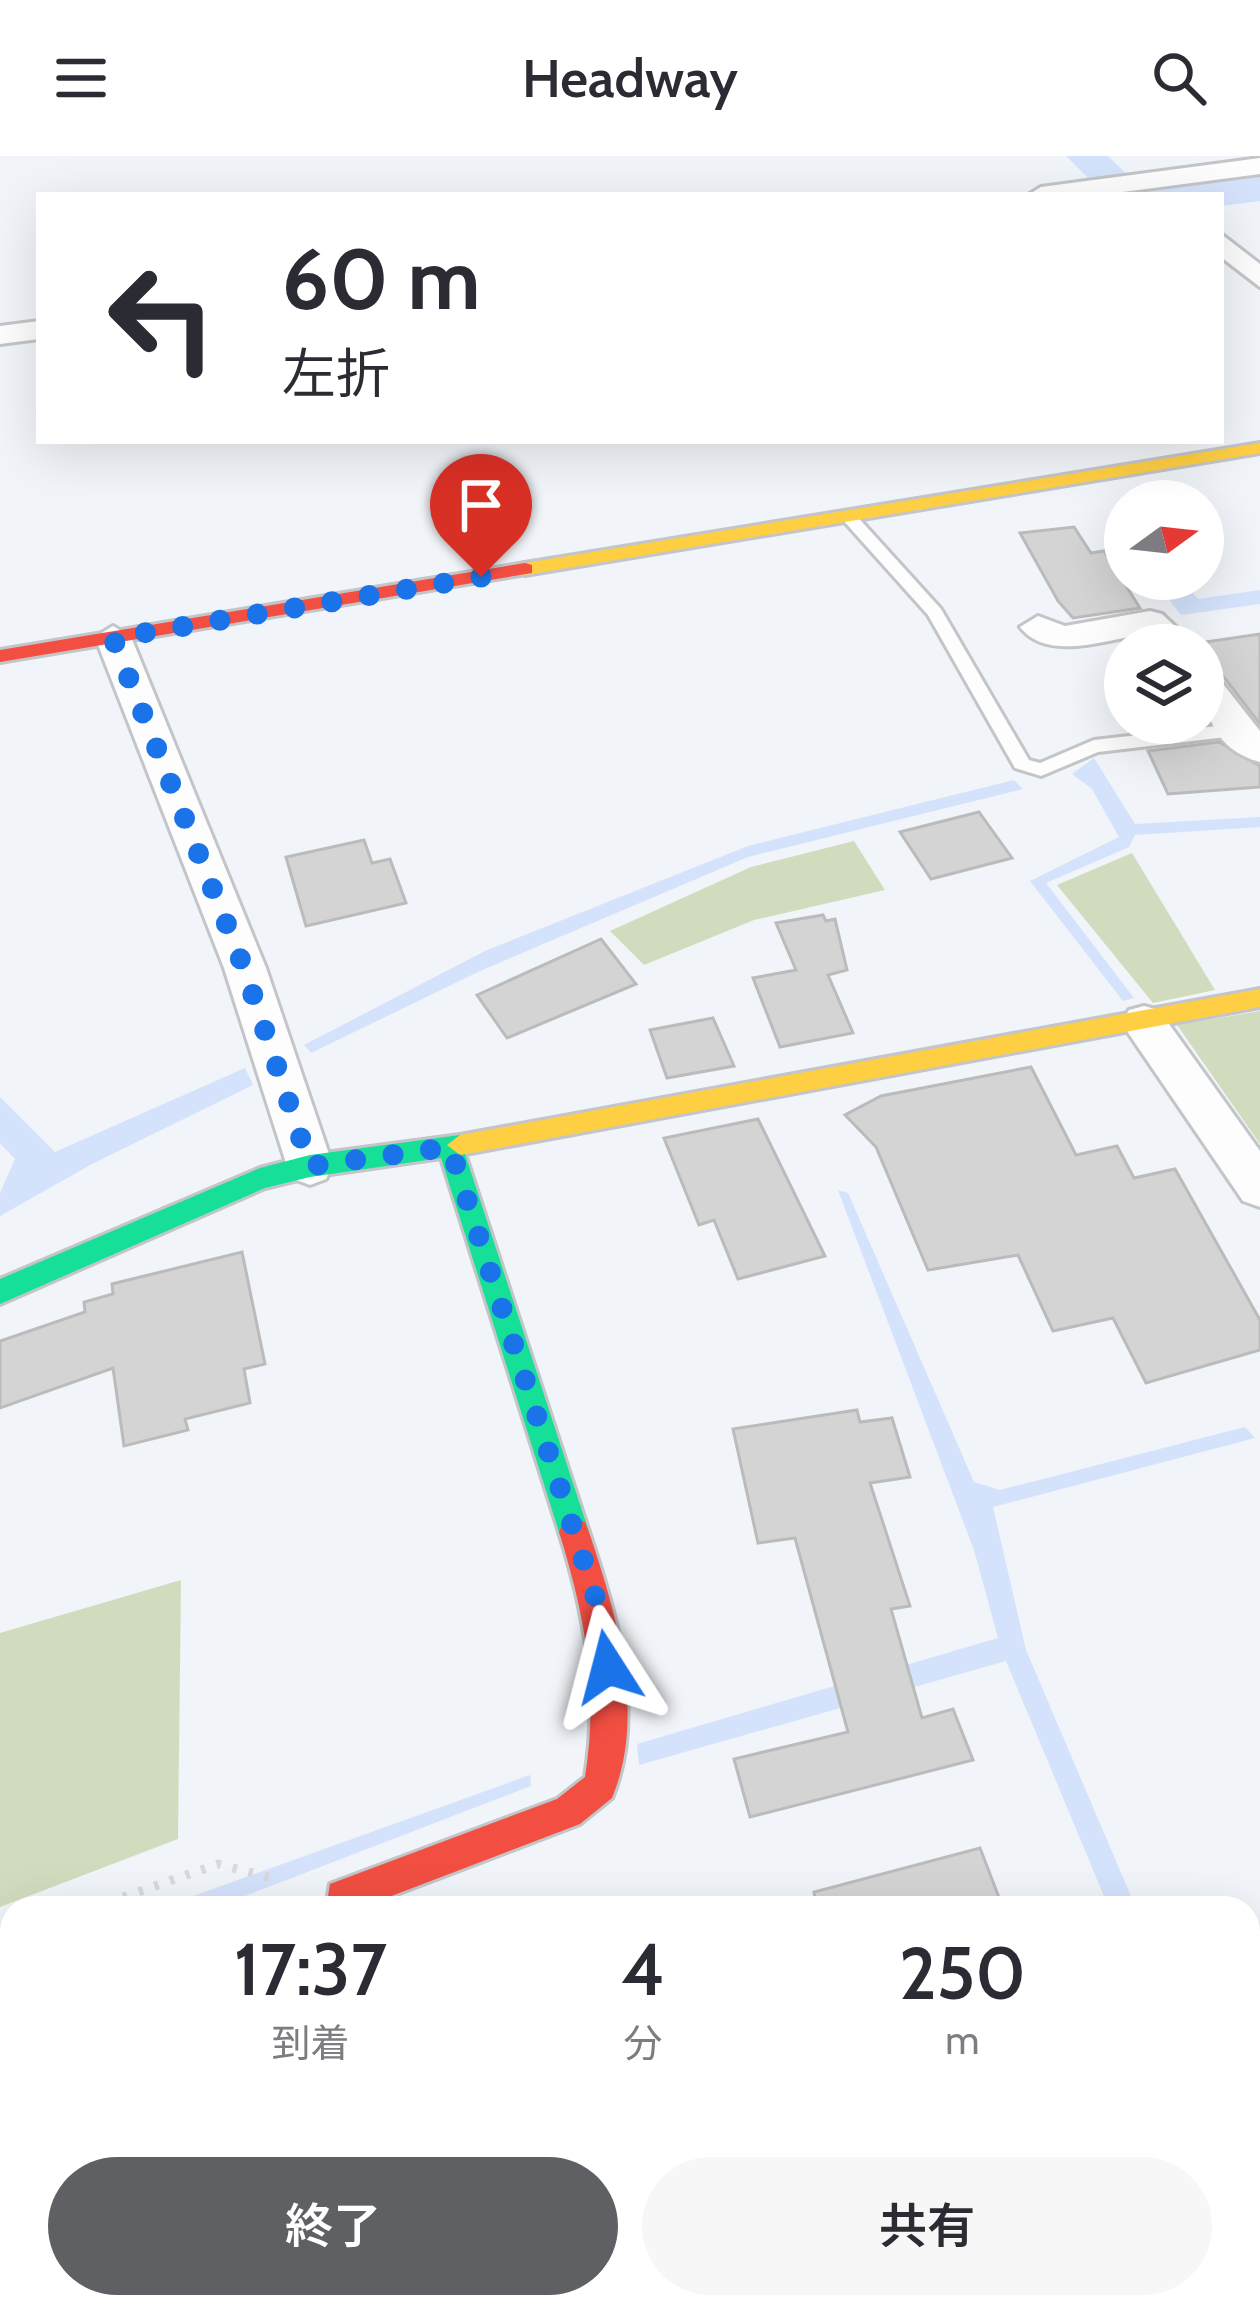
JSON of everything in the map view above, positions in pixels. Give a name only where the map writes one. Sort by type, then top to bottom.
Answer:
[{"type":"street","points":[[1130,156],[1158,185]]},
{"type":"street","points":[[1051,192],[1077,184],[1158,185],[1260,166]]},
{"type":"street","points":[[1224,245],[1260,278]]},
{"type":"street","points":[[0,335],[36,330]]},
{"type":"street","points":[[0,656],[1260,448]]},
{"type":"street","points":[[1038,627],[1062,638],[1104,630]]},
{"type":"street","points":[[113,638],[244,968],[310,1166]]},
{"type":"street","points":[[1224,710],[1248,740]]},
{"type":"street","points":[[0,1292],[260,1179],[310,1166],[450,1147],[834,1072],[1144,1022],[1260,998]]},
{"type":"street","points":[[1144,1022],[1260,1188]]},
{"type":"street","points":[[342,1896],[568,1813],[600,1786],[613,1713],[603,1621],[450,1147]]},
{"type":"lane","points":[[848,516],[935,613],[1022,764],[1041,770],[1094,746],[1248,740]]},
{"type":"path","points":[[126,1896],[218,1864]]},
{"type":"green space","points":[[854,841],[885,890],[754,920],[644,965],[610,931],[751,867]]},
{"type":"green space","points":[[1132,853],[1215,990],[1153,1003],[1057,885]]},
{"type":"green space","points":[[1260,1011],[1260,1144],[1177,1025]]},
{"type":"green space","points":[[181,1580],[178,1839],[29,1896],[0,1896],[0,1633]]},
{"type":"water","points":[[1066,156],[1108,156],[1145,192],[1102,192]]},
{"type":"water","points":[[1260,176],[1260,201],[1224,206],[1224,192],[1145,192]]},
{"type":"water","points":[[1260,590],[1260,604],[1181,615],[1169,600],[1224,600],[1224,595]]},
{"type":"water","points":[[1094,758],[1135,824],[1260,817],[1260,827],[1135,835],[1129,847],[1046,883],[1134,998],[1123,1001],[1030,881],[1119,837],[1092,789],[1072,774]]},
{"type":"water","points":[[1014,780],[1023,789],[748,857],[480,971],[311,1053],[304,1045],[485,951],[748,846]]},
{"type":"water","points":[[245,1068],[253,1085],[92,1164],[0,1216],[0,1193],[15,1159],[0,1143],[0,1097],[55,1152]]},
{"type":"water","points":[[838,1190],[848,1193],[974,1482],[1000,1490],[1245,1427],[1255,1438],[993,1507],[1026,1650],[1131,1896],[1104,1896],[1006,1661],[639,1765],[637,1744],[998,1638],[974,1550]]},
{"type":"water","points":[[530,1775],[531,1786],[245,1896],[193,1896]]},
{"type":"building","points":[[1074,527],[1091,553],[1104,551],[1104,600],[1135,600],[1140,608],[1073,618],[1058,601],[1020,533]]},
{"type":"building","points":[[1260,634],[1260,724],[1224,677],[1224,639]]},
{"type":"building","points":[[1222,744],[1260,766],[1260,787],[1168,794],[1148,751]]},
{"type":"building","points":[[979,812],[1012,858],[931,879],[900,832]]},
{"type":"building","points":[[364,840],[372,863],[390,859],[406,903],[306,926],[286,857]]},
{"type":"building","points":[[823,915],[826,921],[835,919],[847,970],[828,975],[853,1033],[780,1047],[753,978],[796,970],[776,923]]},
{"type":"building","points":[[601,939],[636,984],[507,1038],[477,995]]},
{"type":"building","points":[[713,1018],[734,1066],[667,1078],[650,1030]]},
{"type":"building","points":[[1031,1067],[1076,1155],[1117,1146],[1134,1178],[1175,1169],[1260,1320],[1260,1350],[1146,1383],[1113,1318],[1053,1331],[1018,1255],[928,1270],[876,1147],[845,1115],[881,1096]]},
{"type":"building","points":[[758,1119],[825,1256],[738,1279],[714,1220],[699,1225],[664,1138]]},
{"type":"building","points":[[242,1252],[265,1364],[244,1369],[250,1403],[185,1419],[188,1430],[124,1446],[113,1368],[0,1408],[0,1341],[85,1312],[84,1302],[113,1294],[112,1284]]},
{"type":"building","points":[[857,1410],[860,1422],[892,1418],[910,1477],[870,1483],[910,1606],[891,1609],[922,1718],[953,1709],[973,1760],[750,1817],[734,1759],[848,1732],[795,1538],[758,1543],[733,1429]]},
{"type":"building","points":[[980,1848],[998,1896],[814,1896],[814,1892]]},
{"type":"traffic: fast","points":[[0,1292],[260,1179],[310,1166],[460,1145]]},
{"type":"traffic: fast","points":[[450,1147],[574,1532]]},
{"type":"traffic: slow","points":[[525,569],[1260,448]]},
{"type":"traffic: slow","points":[[460,1145],[1260,998]]},
{"type":"traffic: jam","points":[[0,656],[525,569]]},
{"type":"traffic: jam","points":[[342,1896],[568,1812],[600,1786],[609,1686],[602,1629],[574,1532]]},
{"type":"route","points":[[481,577],[113,638],[244,968],[310,1166],[450,1147],[603,1621],[608,1667]]}]
